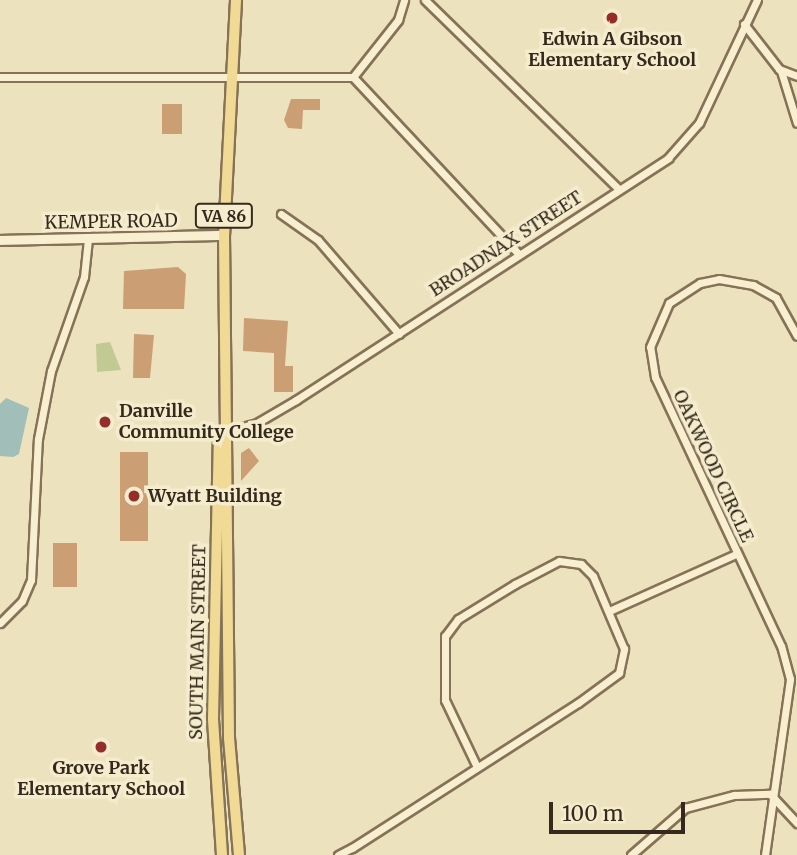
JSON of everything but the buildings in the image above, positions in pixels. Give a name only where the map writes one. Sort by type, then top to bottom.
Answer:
[{"type":"main road","name":"SOUTH MAIN STREET","points":[[236,0],[224,235],[229,738],[239,855]]},
{"type":"main road","name":"SOUTH MAIN STREET","points":[[222,855],[213,719],[219,443],[226,431]]},
{"type":"street","points":[[353,77],[398,20],[404,0]]},
{"type":"street","points":[[425,0],[619,190]]},
{"type":"street","name":"BROADNAX STREET","points":[[226,431],[285,407],[399,334],[517,252],[668,158],[692,133],[757,0]]},
{"type":"street","points":[[744,24],[779,69],[797,123]]},
{"type":"street","points":[[779,69],[797,76]]},
{"type":"street","points":[[0,77],[353,77],[517,252]]},
{"type":"street","points":[[281,214],[318,240],[399,334]]},
{"type":"street","name":"KEMPER ROAD","points":[[0,240],[224,235]]},
{"type":"street","points":[[0,623],[22,601],[31,580],[38,439],[51,371],[84,277],[88,239]]},
{"type":"street","name":"OAKWOOD CIRCLE","points":[[765,855],[770,794],[790,707],[790,679],[782,646],[736,554],[655,377],[650,347],[669,303],[700,283],[719,279],[753,285],[776,298],[797,336]]},
{"type":"street","points":[[609,611],[736,554]]},
{"type":"street","points":[[338,855],[477,767],[618,673],[624,649],[588,569],[568,560],[515,584],[451,626],[441,662],[445,700],[477,767]]},
{"type":"street","points":[[631,855],[685,808],[734,795],[770,794],[797,823]]},
{"type":"green space","points":[[110,342],[121,370],[97,372],[96,344]]},
{"type":"water","points":[[6,398],[29,408],[19,454],[13,457],[0,456],[0,404]]},
{"type":"place","name":"Edwin A Gibson Elementary School","points":[[612,18]]},
{"type":"place","name":"Danville Community College","points":[[105,422]]},
{"type":"place","name":"Wyatt Building","points":[[134,496]]},
{"type":"place","name":"Grove Park Elementary School","points":[[101,747]]}]
